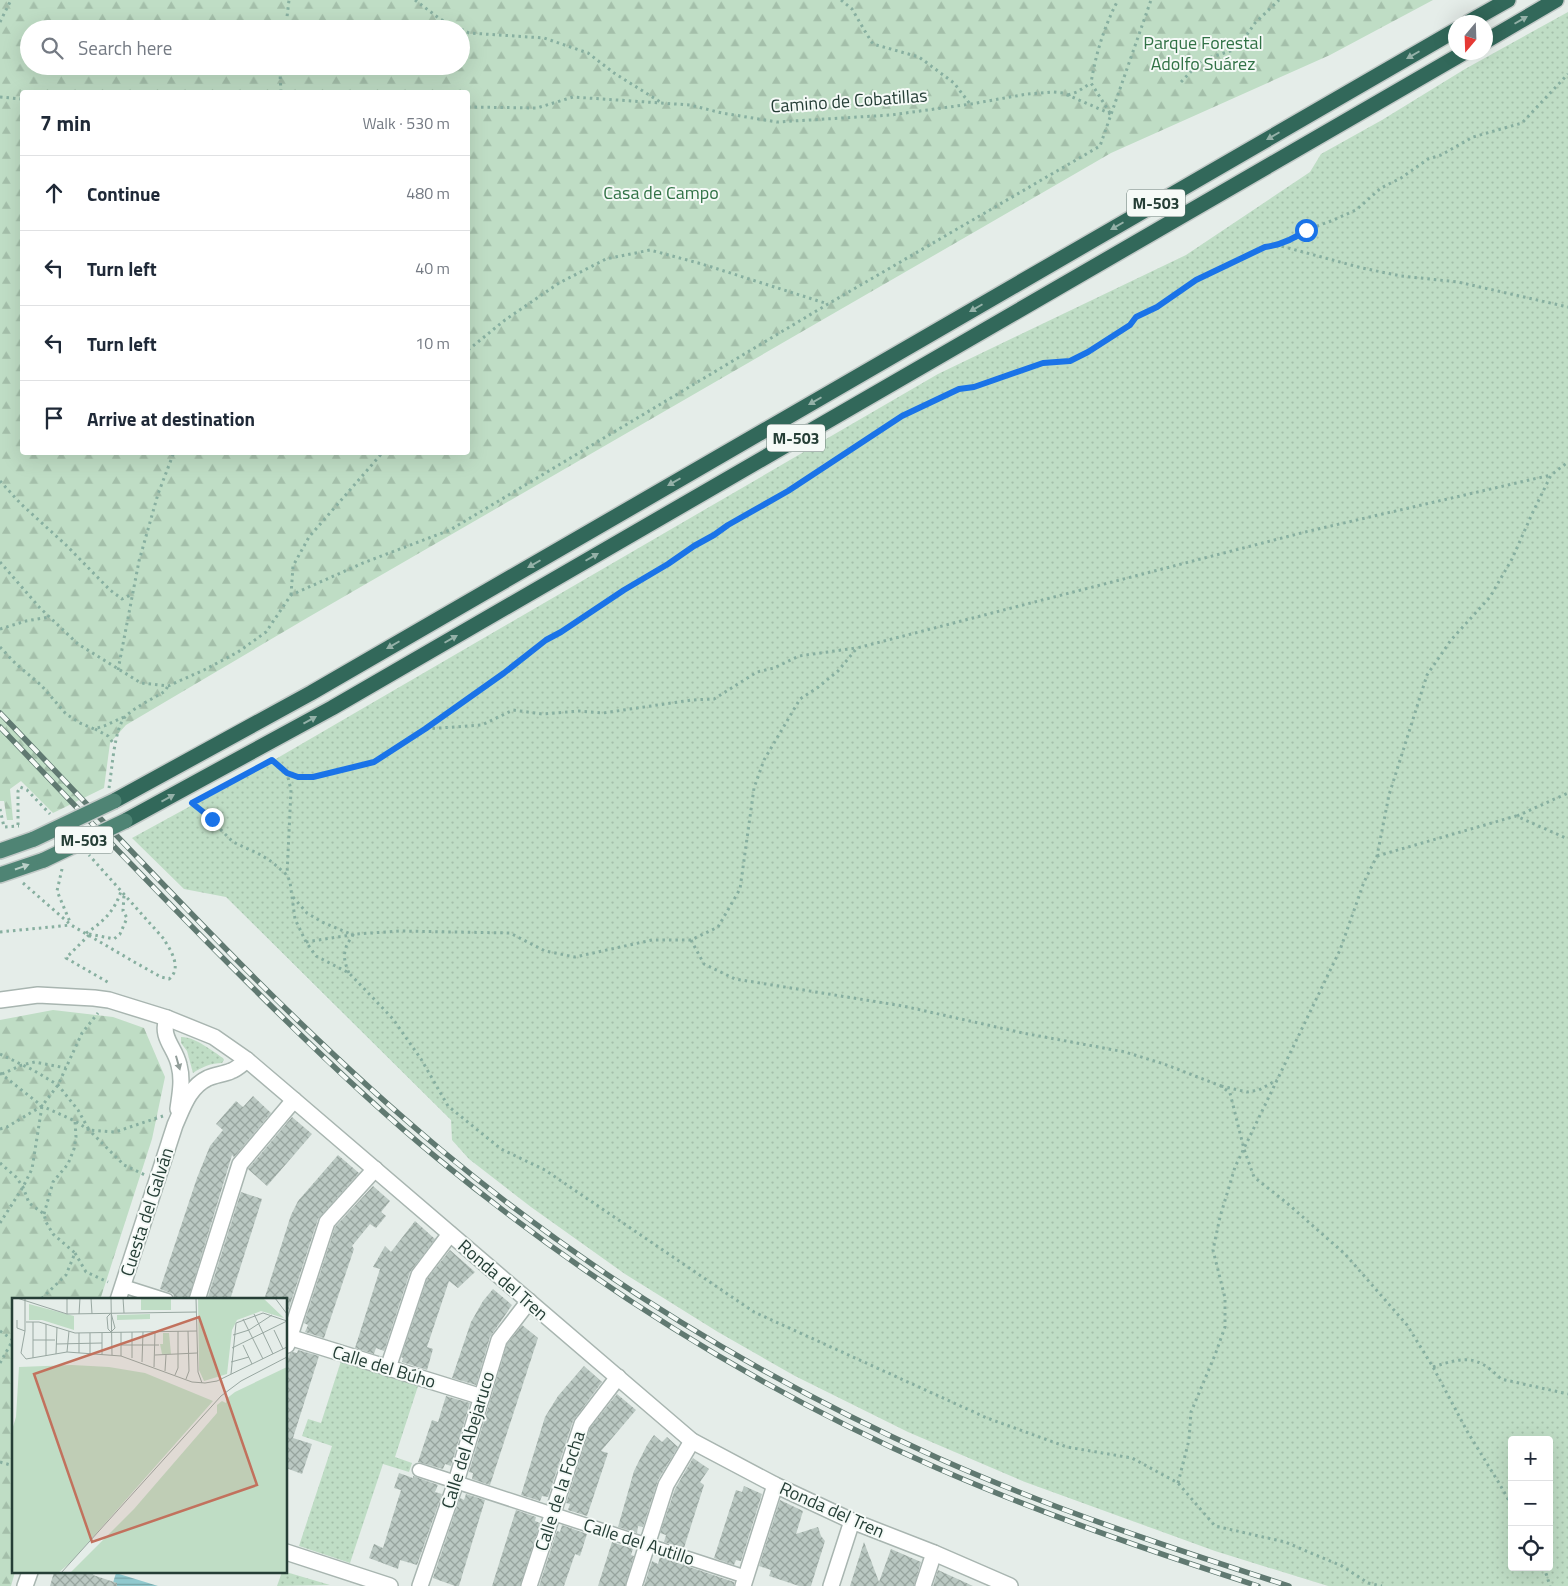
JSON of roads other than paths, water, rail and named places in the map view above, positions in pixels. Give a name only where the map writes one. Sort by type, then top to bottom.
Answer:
[{"type":"highway","points":[[1481,15],[1508,0]]},
{"type":"highway","points":[[1493,36],[1556,0]]},
{"type":"highway","name":"M-503","points":[[0,851],[34,839],[320,688],[1448,35]]},
{"type":"highway","name":"M-503","points":[[0,875],[44,860],[125,821],[332,708],[1451,60]]},
{"type":"street","name":"Ronda del Tren","points":[[0,1000],[38,995],[109,1000],[167,1018],[214,1037],[247,1060],[692,1441],[775,1485],[852,1521],[934,1553],[1010,1586]]},
{"type":"street","name":"Cuesta del Galván","points":[[120,1293],[176,1118],[181,1076],[176,1056],[165,1034],[164,1026],[167,1018]]},
{"type":"street","name":"Cuesta del Galván","points":[[176,1118],[193,1089],[200,1083],[230,1072],[247,1060]]},
{"type":"street","points":[[198,1298],[240,1164],[294,1100]]},
{"type":"street","points":[[288,1337],[327,1222],[374,1170]]},
{"type":"street","points":[[388,1368],[419,1275],[450,1234]]},
{"type":"street","points":[[120,1293],[154,1298]]},
{"type":"street","name":"Calle del Abejaruco","points":[[420,1586],[456,1482],[499,1340],[529,1301]]},
{"type":"street","name":"Calle del Búho","points":[[288,1340],[482,1397]]},
{"type":"street","name":"Calle de la Focha","points":[[529,1586],[582,1424],[618,1377]]},
{"type":"street","points":[[634,1586],[666,1484],[692,1441]]},
{"type":"street","name":"Calle del Autillo","points":[[419,1470],[647,1544],[744,1581]]},
{"type":"street","points":[[744,1581],[775,1485]]},
{"type":"street","points":[[831,1586],[852,1521]]},
{"type":"street","points":[[288,1553],[390,1586]]},
{"type":"street","points":[[923,1586],[934,1553]]},
{"type":"street","points":[[25,1586],[29,1574]]},
{"type":"water","points":[[116,1574],[119,1574],[158,1586],[112,1586]]},
{"type":"railway","points":[[0,713],[160,882],[325,1046],[440,1149],[497,1195],[617,1281],[679,1321],[806,1394],[938,1458],[1068,1511],[1289,1586]]},
{"type":"railway","points":[[0,727],[217,952],[294,1029],[364,1095],[437,1158],[495,1204],[615,1290],[676,1330],[804,1404],[937,1468],[1016,1501],[1096,1531],[1258,1586]]},
{"type":"park label","name":"Parque Forestal Adolfo Suárez","points":[[1203,53]]},
{"type":"park label","name":"Casa de Campo","points":[[661,193]]}]
